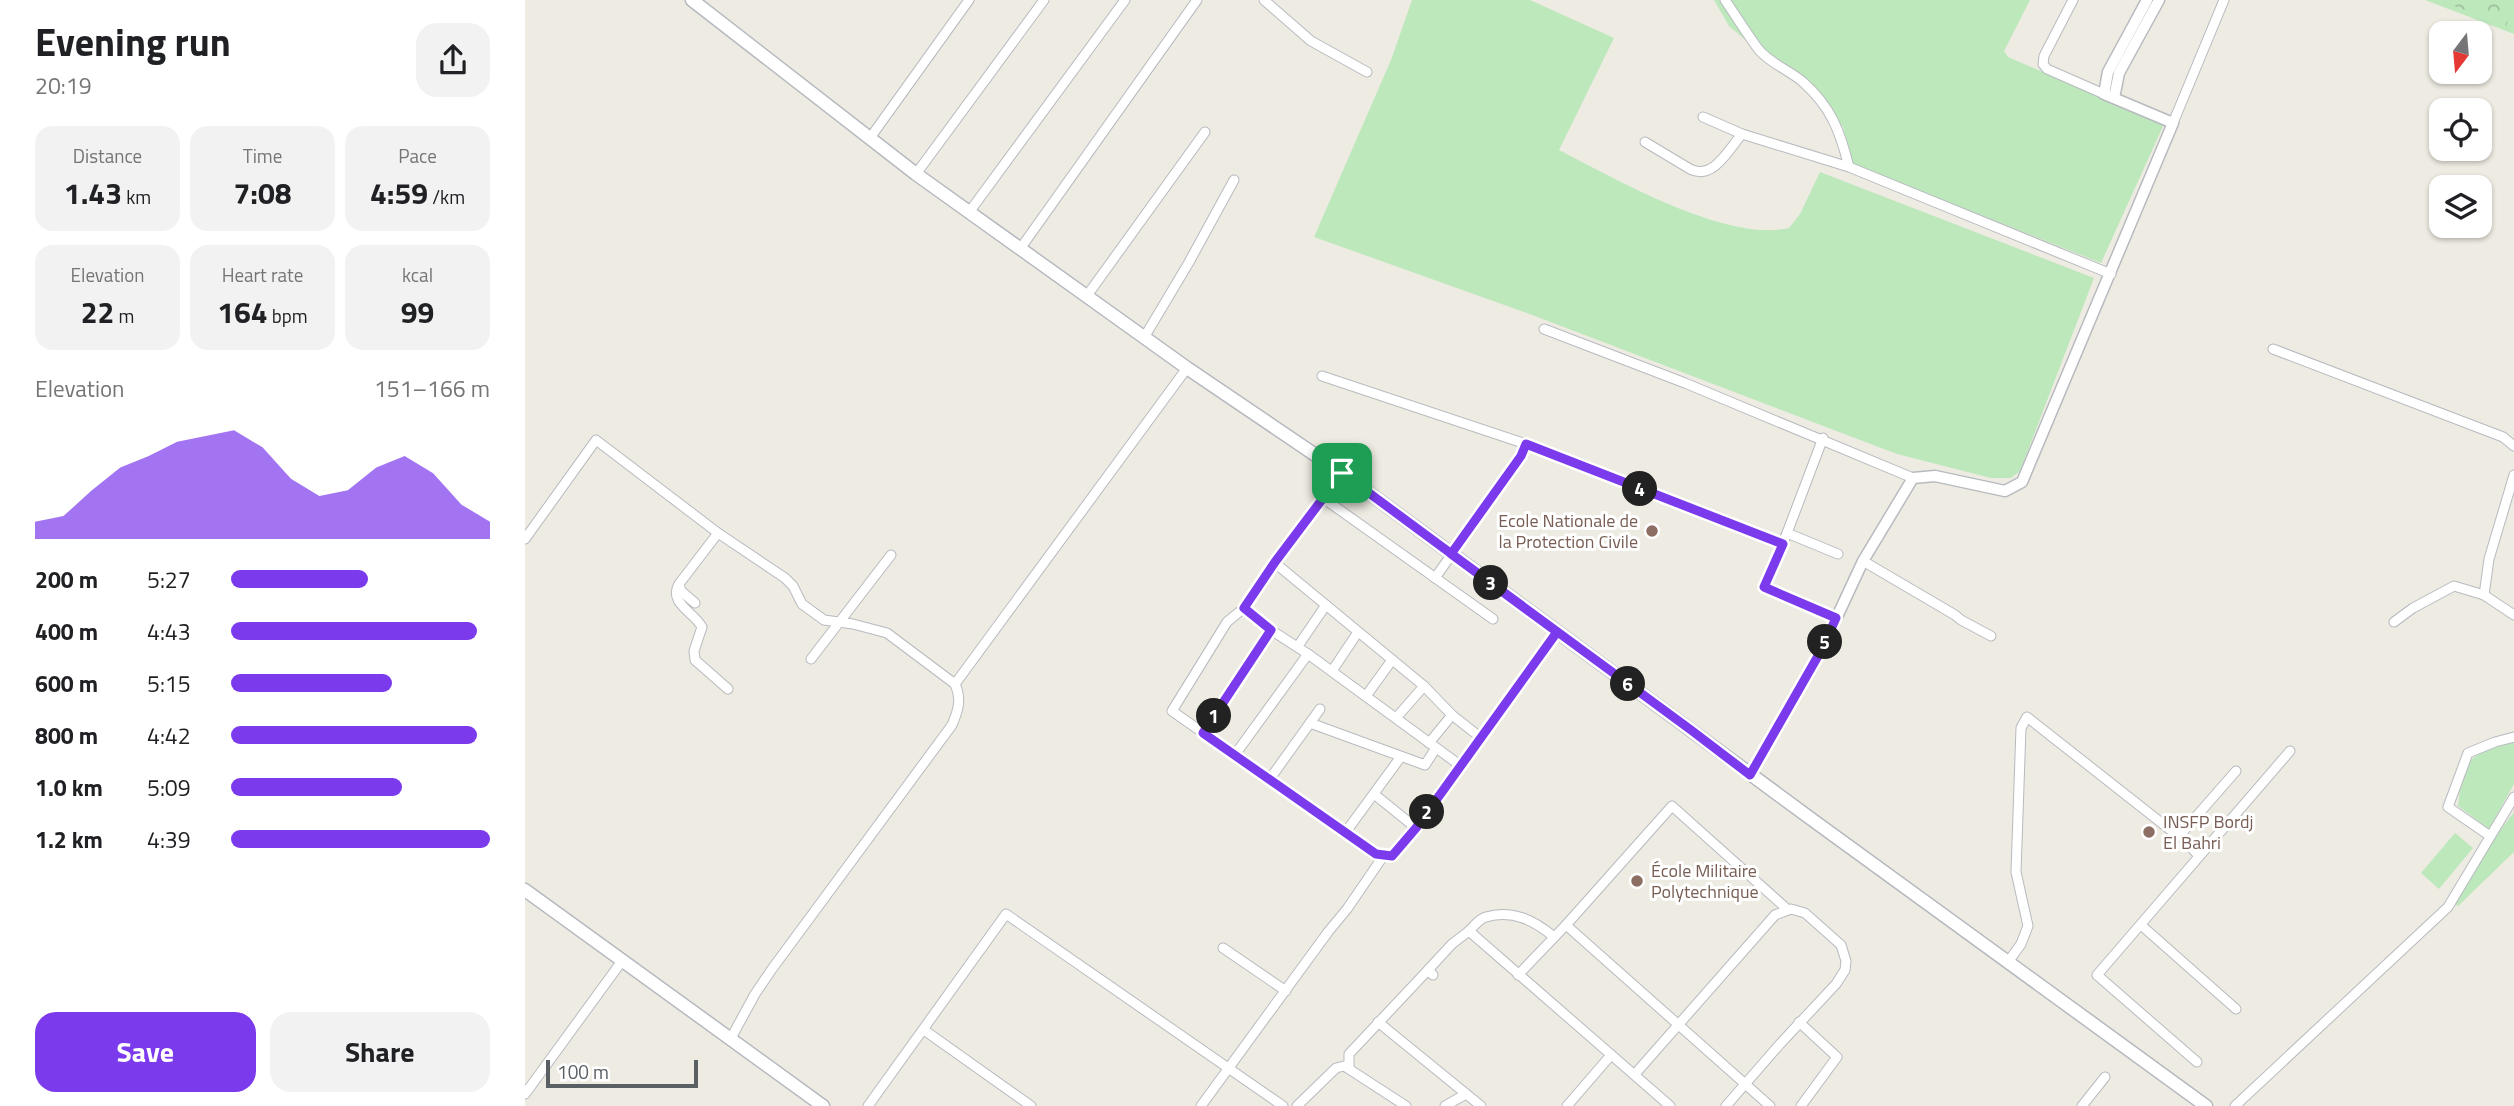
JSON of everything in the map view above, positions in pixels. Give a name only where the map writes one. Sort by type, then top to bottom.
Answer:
[{"type":"main road","points":[[692,0],[916,174],[1187,368],[1342,473],[1750,775],[2206,1106]]},
{"type":"main road","points":[[525,890],[823,1106]]},
{"type":"street","points":[[870,138],[969,0]]},
{"type":"street","points":[[916,174],[1044,0]]},
{"type":"street","points":[[969,211],[1125,0]]},
{"type":"street","points":[[1020,249],[1197,0]]},
{"type":"street","points":[[1264,0],[1311,41],[1367,72]]},
{"type":"street","points":[[1725,0],[1760,50],[1802,82],[1827,108],[1840,131],[1849,167]]},
{"type":"street","points":[[2073,0],[2044,56],[2043,64],[2047,69],[2173,122]]},
{"type":"street","points":[[2109,96],[2108,72],[2147,0]]},
{"type":"street","points":[[2109,96],[2159,0]]},
{"type":"street","points":[[1544,329],[1823,438],[1913,478],[1935,477],[2005,491],[2022,482],[2224,0]]},
{"type":"street","points":[[1703,117],[1742,134],[1849,167],[2111,274]]},
{"type":"street","points":[[1086,297],[1205,132]]},
{"type":"street","points":[[1645,142],[1690,169],[1703,172],[1711,170],[1742,134]]},
{"type":"street","points":[[1145,336],[1234,180]]},
{"type":"street","points":[[2273,349],[2503,437],[2514,446]]},
{"type":"street","points":[[955,684],[1187,368]]},
{"type":"street","points":[[1322,376],[1526,444],[1783,544]]},
{"type":"street","points":[[1823,438],[1764,587],[1836,618]]},
{"type":"street","points":[[525,539],[596,439],[718,533],[789,582],[805,607],[824,620],[887,633],[955,684],[960,696],[952,725],[772,969],[730,1040]]},
{"type":"street","points":[[1435,578],[1521,456],[1526,444]]},
{"type":"street","points":[[1342,473],[1244,608],[1227,622],[1172,711],[1376,854],[1392,856],[1416,828],[1557,632]]},
{"type":"street","points":[[2484,595],[2489,559],[2514,475]]},
{"type":"street","points":[[1750,775],[1822,649],[1863,561],[1913,478]]},
{"type":"street","points":[[1323,498],[1493,618]]},
{"type":"street","points":[[718,533],[675,593],[677,600],[702,627],[694,651],[695,660],[728,689]]},
{"type":"street","points":[[1787,533],[1838,554]]},
{"type":"street","points":[[811,659],[891,555]]},
{"type":"street","points":[[1863,561],[1991,636]]},
{"type":"street","points":[[1275,562],[1424,686],[1452,715],[1480,737]]},
{"type":"street","points":[[679,584],[681,591],[695,603]]},
{"type":"street","points":[[2394,622],[2413,608],[2455,586],[2484,595],[2514,615]]},
{"type":"street","points":[[1298,646],[1326,605]]},
{"type":"street","points":[[1244,608],[1461,766]]},
{"type":"street","points":[[1203,733],[1271,630]]},
{"type":"street","points":[[1332,671],[1358,632]]},
{"type":"street","points":[[1234,756],[1308,654]]},
{"type":"street","points":[[1366,696],[1392,660]]},
{"type":"street","points":[[1396,718],[1424,686]]},
{"type":"street","points":[[1269,780],[1320,709]]},
{"type":"street","points":[[1310,723],[1425,765],[1433,745],[1452,715]]},
{"type":"street","points":[[2008,962],[2021,944],[2028,926],[2015,872],[2021,728],[2027,717],[2179,835],[2199,856]]},
{"type":"street","points":[[2490,836],[2448,807],[2468,752],[2514,737]]},
{"type":"street","points":[[2197,1062],[2097,975],[2290,751]]},
{"type":"street","points":[[1345,833],[1400,758]]},
{"type":"street","points":[[2179,835],[2236,771]]},
{"type":"street","points":[[1374,794],[1416,828]]},
{"type":"street","points":[[2235,1106],[2448,907],[2514,797]]},
{"type":"street","points":[[1517,975],[1566,925],[1672,806],[1787,909]]},
{"type":"street","points":[[1201,1106],[1384,855]]},
{"type":"street","points":[[1635,1074],[1772,918],[1787,909],[1796,909],[1805,913],[1835,939],[1846,961],[1841,978],[1726,1106]]},
{"type":"street","points":[[868,1106],[1006,914],[1283,1106]]},
{"type":"street","points":[[1349,1069],[1349,1054],[1430,972],[1452,944],[1484,917],[1509,915],[1534,920],[1554,937]]},
{"type":"street","points":[[1566,925],[1770,1106]]},
{"type":"street","points":[[2141,925],[2236,1009]]},
{"type":"street","points":[[1469,931],[1669,1106]]},
{"type":"street","points":[[1223,948],[1286,991]]},
{"type":"street","points":[[525,1094],[622,961]]},
{"type":"street","points":[[1378,1022],[1481,1106]]},
{"type":"street","points":[[1799,1022],[1839,1059],[1801,1106]]},
{"type":"street","points":[[924,1030],[1031,1106]]},
{"type":"street","points":[[1567,1106],[1611,1055]]},
{"type":"street","points":[[1297,1106],[1336,1068],[1344,1066],[1406,1106]]},
{"type":"street","points":[[2082,1106],[2105,1077]]},
{"type":"street","points":[[1445,1106],[1466,1094]]},
{"type":"green space","points":[[1412,0],[1530,0],[1614,38],[1559,150],[1672,205],[1704,218],[1735,226],[1764,230],[1789,228],[1800,214],[1820,172],[2094,278],[2020,471],[2011,478],[1991,478],[1897,454],[1527,313],[1314,237],[1391,60]]},
{"type":"green space","points":[[1714,0],[2030,0],[2004,51],[2008,57],[2164,124],[2101,263],[1852,164],[1843,127],[1807,92],[1729,26]]},
{"type":"green space","points":[[2425,0],[2514,0],[2514,34],[2492,26],[2492,21],[2480,21]]},
{"type":"green space","points":[[2439,0],[2514,0],[2514,6],[2506,26]]},
{"type":"green space","points":[[2514,742],[2514,784],[2489,829],[2458,806],[2463,776],[2471,760],[2478,755]]},
{"type":"green space","points":[[2514,812],[2514,852],[2458,906],[2455,904],[2493,840]]},
{"type":"green space","points":[[2455,833],[2473,848],[2439,889],[2421,873]]},
{"type":"place","name":"Ecole Nationale de la Protection Civile","points":[[1652,531]]},
{"type":"place","name":"INSFP Bordj El Bahri","points":[[2149,832]]},
{"type":"place","name":"École Militaire Polytechnique","points":[[1637,881]]},
{"type":"route","points":[[1342,473],[1244,608],[1271,630],[1203,733],[1376,854],[1392,856],[1416,828],[1557,632],[1451,554],[1521,456],[1526,444],[1783,544],[1764,587],[1836,618],[1822,649],[1750,775],[1691,730],[1451,554],[1342,473]]}]
